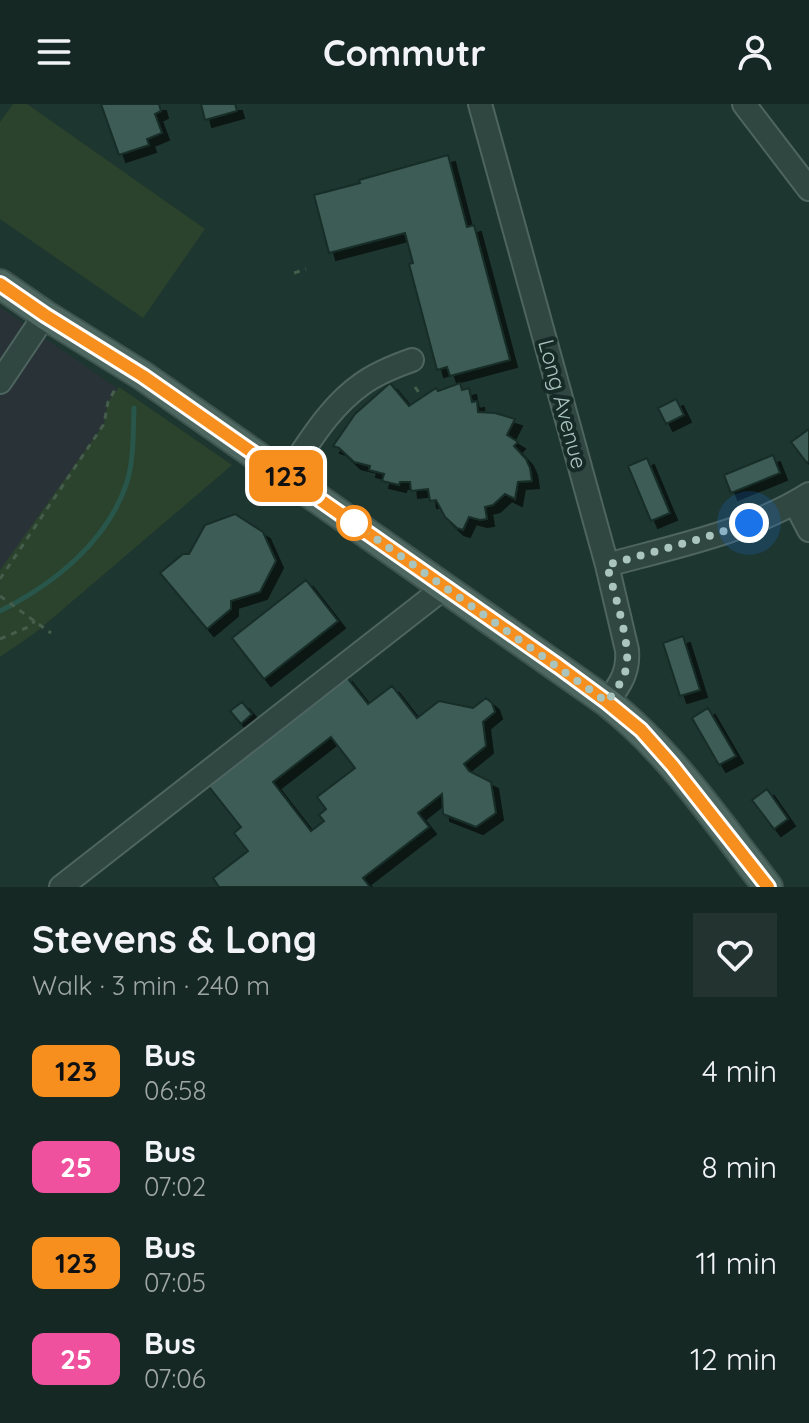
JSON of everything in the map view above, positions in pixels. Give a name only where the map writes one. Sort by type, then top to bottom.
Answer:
[{"type":"main road","points":[[0,284],[143,376],[607,702],[641,730],[672,765],[768,887]]},
{"type":"street","name":"Long Avenue","points":[[480,104],[623,630],[628,661],[624,678],[607,702]]},
{"type":"street","points":[[744,104],[809,189]]},
{"type":"street","points":[[0,382],[45,315]]},
{"type":"street","points":[[286,476],[345,398],[362,384],[412,360]]},
{"type":"street","points":[[607,565],[749,523],[802,499],[809,530]]},
{"type":"street","points":[[61,887],[445,587]]},
{"type":"path","points":[[294,273],[306,269]]},
{"type":"path","points":[[0,579],[104,424],[108,402],[119,387],[112,382]]},
{"type":"path","points":[[415,387],[422,397]]},
{"type":"path","points":[[0,596],[51,633]]},
{"type":"path","points":[[0,639],[35,621]]},
{"type":"shaded area","points":[[0,307],[124,393],[0,593]]},
{"type":"green space","points":[[13,104],[27,104],[205,229],[143,318],[0,219],[0,122]]},
{"type":"green space","points":[[119,387],[232,465],[35,633],[0,657],[0,570],[104,424],[108,402]]},
{"type":"building","points":[[101,104],[159,104],[161,111],[155,114],[162,133],[147,139],[149,145],[119,155]]},
{"type":"building","points":[[201,104],[235,104],[237,111],[205,120]]},
{"type":"building","points":[[448,155],[467,227],[474,225],[510,360],[450,376],[447,367],[437,370],[409,264],[413,263],[405,233],[329,253],[314,195]]},
{"type":"building","points":[[390,383],[409,406],[436,388],[438,391],[460,383],[462,390],[469,388],[472,402],[477,401],[478,412],[515,419],[507,435],[518,442],[514,446],[526,459],[532,481],[518,482],[515,499],[505,494],[493,505],[485,507],[487,519],[469,517],[463,530],[445,517],[436,500],[430,501],[428,489],[411,491],[410,482],[400,482],[399,485],[382,481],[384,474],[354,462],[333,446],[355,414]]},
{"type":"building","points":[[676,399],[684,415],[666,424],[658,408]]},
{"type":"building","points":[[809,429],[809,461],[807,463],[791,442]]},
{"type":"building","points":[[773,455],[780,473],[731,493],[724,475]]},
{"type":"building","points":[[647,458],[670,513],[651,521],[628,466]]},
{"type":"building","points":[[235,514],[263,532],[276,561],[260,592],[231,601],[231,609],[207,629],[160,573],[183,554],[189,554],[205,525]]},
{"type":"building","points":[[306,580],[338,621],[264,679],[232,638]]},
{"type":"building","points":[[683,636],[700,690],[680,696],[663,643]]},
{"type":"building","points":[[345,675],[368,704],[392,686],[417,718],[439,701],[473,708],[486,698],[495,712],[483,722],[486,746],[464,764],[469,771],[491,782],[496,813],[476,827],[443,814],[442,794],[418,813],[429,827],[363,878],[370,887],[219,887],[213,878],[248,851],[234,833],[241,827],[206,783]],"holes":[[[331,737],[355,768],[317,797],[326,809],[319,815],[324,821],[311,831],[273,782]]]},
{"type":"building","points":[[242,702],[252,714],[241,724],[230,711]]},
{"type":"building","points":[[708,708],[736,756],[719,765],[692,718]]},
{"type":"building","points":[[767,789],[788,819],[774,829],[752,800]]},
{"type":"waterway","points":[[0,611],[59,574],[93,542],[107,523],[127,482],[133,446],[134,408]]},
{"type":"bus line","name":"123","points":[[0,284],[143,376],[625,715],[672,765],[768,887]]},
{"type":"route","points":[[354,523],[607,702],[624,678],[628,661],[607,565],[749,523]]}]
